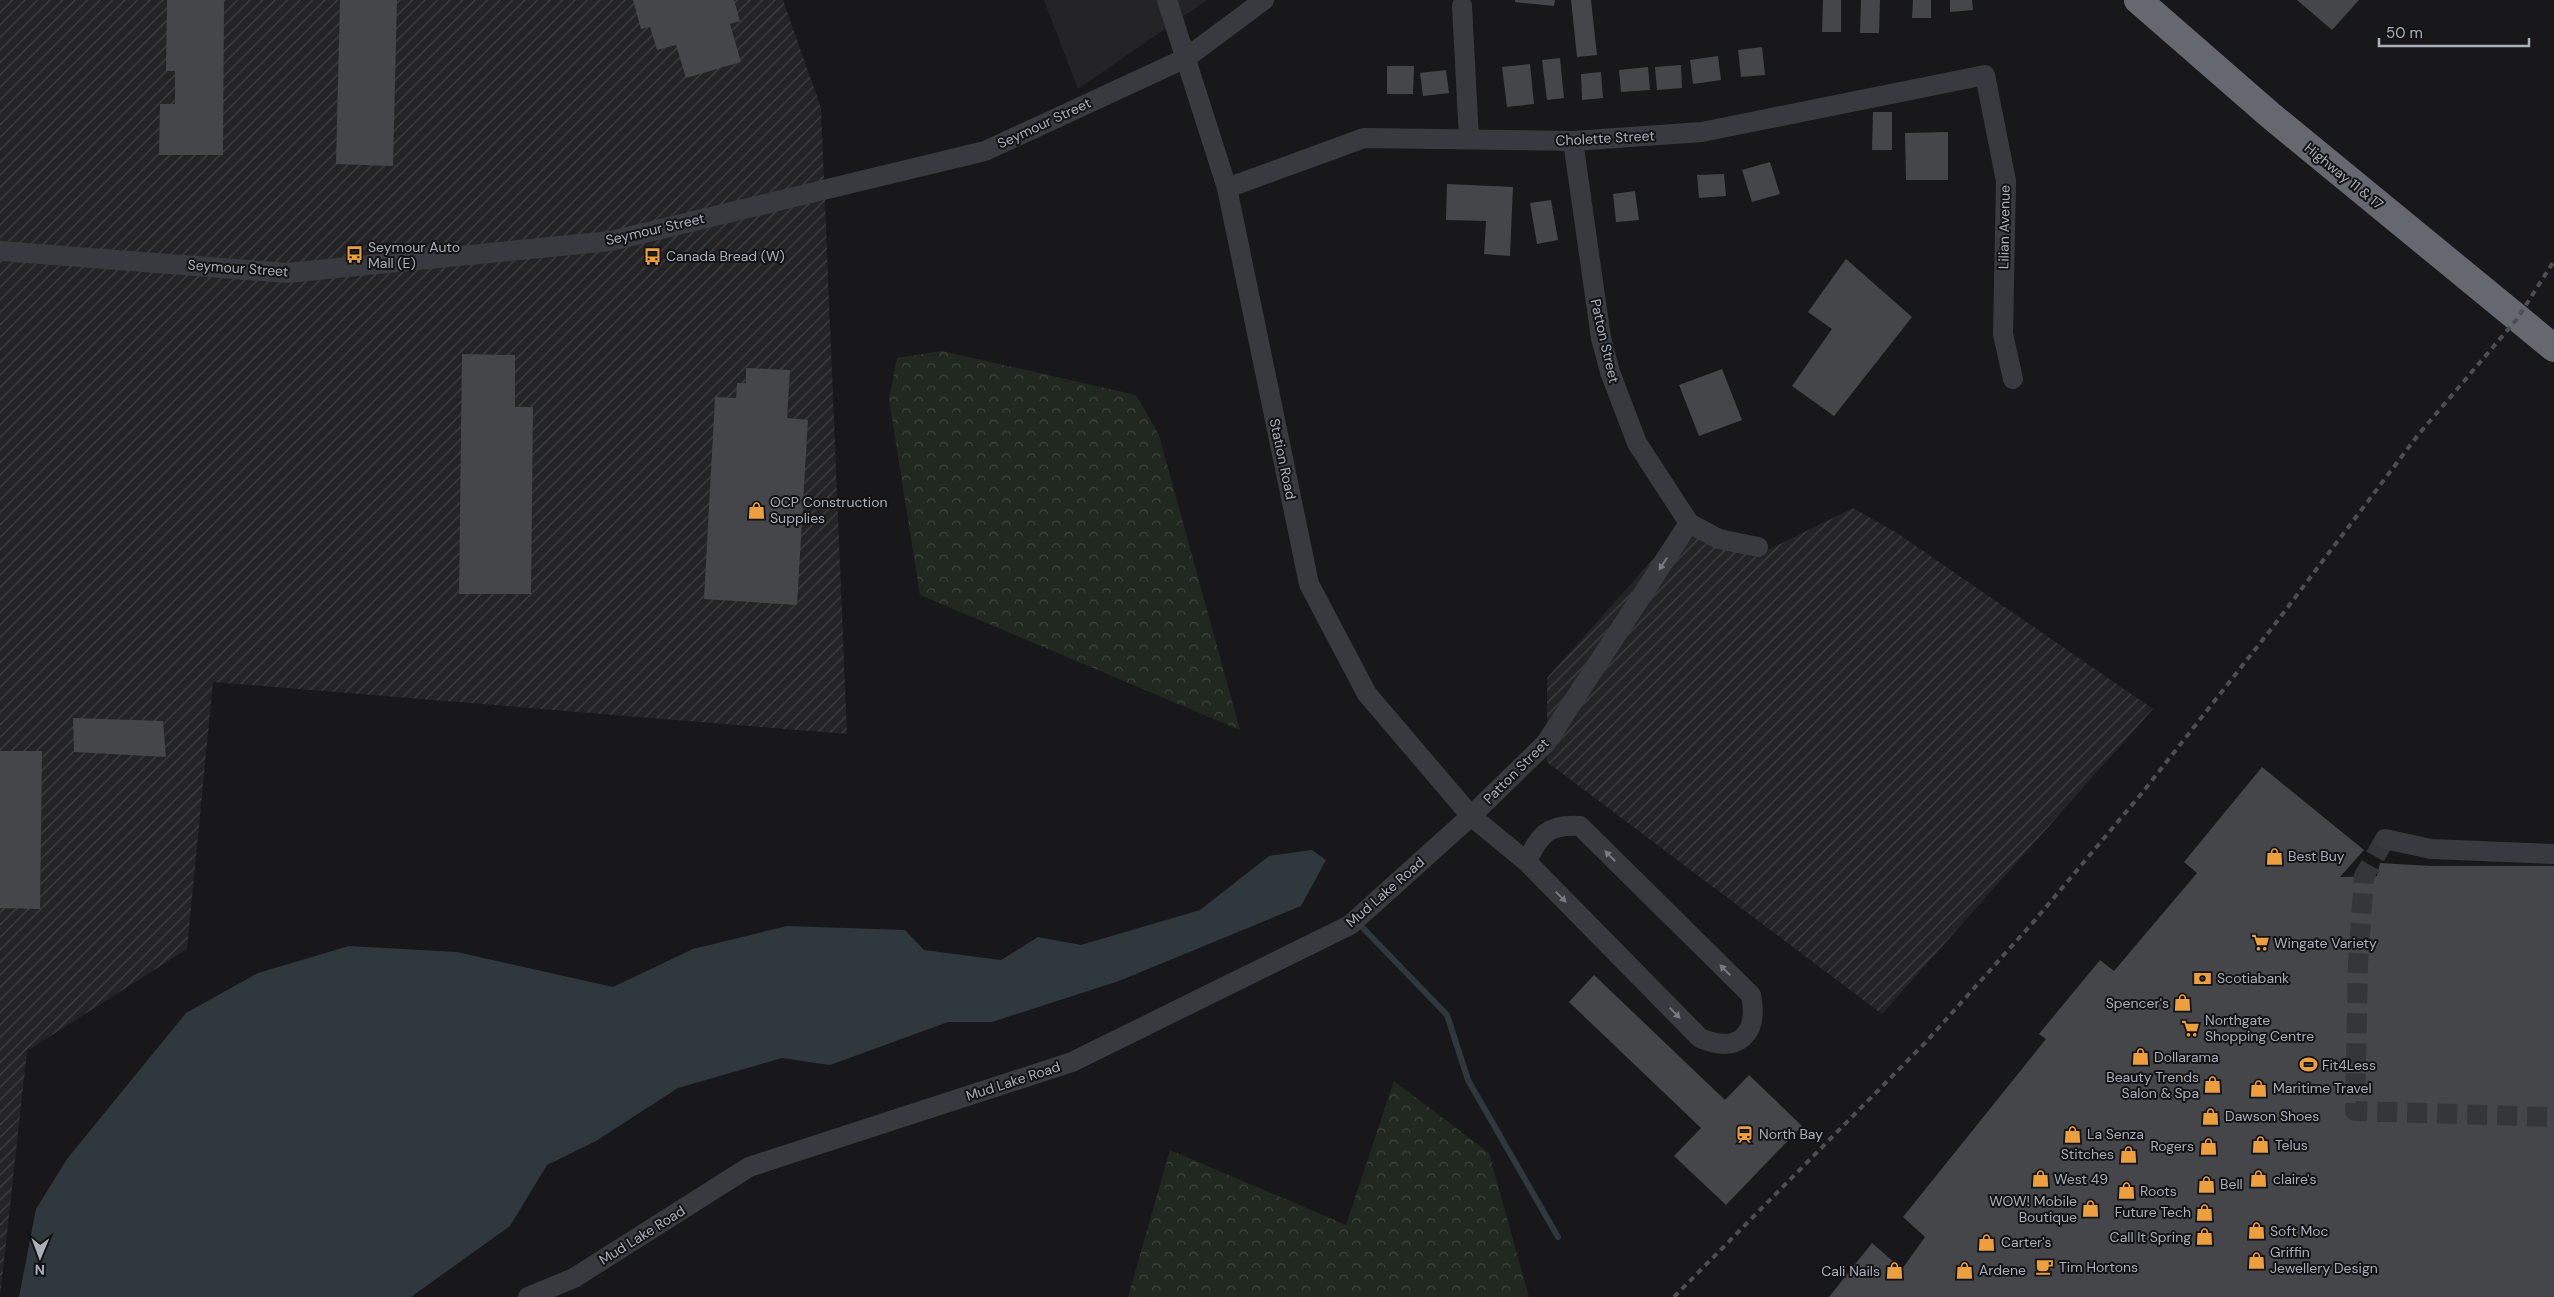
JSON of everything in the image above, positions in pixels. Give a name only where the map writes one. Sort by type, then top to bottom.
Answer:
[{"type":"highway","name":"Highway 11 & 17","points":[[2138,0],[2270,115],[2554,348]]},
{"type":"street","name":"Station Road","points":[[1167,0],[1227,188],[1309,584],[1368,694],[1471,816],[1527,862],[1700,1038],[1714,1044],[1734,1044],[1746,1035],[1752,1022],[1753,1008],[1751,995],[1580,826],[1562,825],[1546,832],[1535,842],[1527,862]]},
{"type":"street","name":"Seymour Street","points":[[0,251],[287,273],[611,241],[985,151],[1186,58],[1264,0]]},
{"type":"street","points":[[1462,6],[1469,140]]},
{"type":"street","name":"Cholette Street","points":[[1227,188],[1364,138],[1573,141],[1702,132],[1985,75]]},
{"type":"street","name":"Lilian Avenue","points":[[1985,75],[2006,180],[2003,334],[2013,379]]},
{"type":"street","name":"Patton Street","points":[[1573,141],[1594,297],[1610,372],[1637,443],[1689,523],[1719,540],[1758,547]]},
{"type":"street","name":"Patton Street","points":[[1471,816],[1546,743],[1689,523]]},
{"type":"street","name":"Mud Lake Road","points":[[528,1297],[574,1278],[749,1167],[1072,1062],[1350,925],[1471,816]]},
{"type":"street","points":[[2385,839],[2431,850],[2554,854]]},
{"type":"shaded area","points":[[0,0],[783,0],[821,108],[847,734],[213,682],[187,949],[27,1051],[0,1297]]},
{"type":"shaded area","points":[[1044,0],[1207,0],[1078,89]]},
{"type":"shaded area","points":[[1853,508],[1897,533],[2153,709],[1882,1014],[1547,762],[1547,678],[1680,529],[1754,557]]},
{"type":"shaded area","points":[[1312,850],[1326,860],[1301,906],[1119,981],[992,1022],[948,1022],[830,1065],[782,1058],[678,1088],[596,1141],[547,1165],[510,1226],[411,1297],[19,1297],[36,1209],[67,1159],[186,1013],[258,973],[349,946],[457,952],[613,987],[693,949],[787,926],[905,930],[924,950],[1001,960],[1038,937],[1081,945],[1200,910],[1269,856]]},
{"type":"green space","points":[[942,351],[1136,395],[1159,435],[1240,730],[920,595],[889,399],[897,358]]},
{"type":"green space","points":[[1394,1081],[1489,1153],[1529,1297],[1128,1297],[1170,1150],[1346,1225]]},
{"type":"building","points":[[167,0],[224,0],[223,155],[159,155],[160,104],[175,104],[175,71],[166,71]]},
{"type":"building","points":[[340,0],[397,0],[393,166],[336,164]]},
{"type":"building","points":[[633,0],[734,0],[740,21],[730,24],[741,62],[686,78],[676,45],[657,50],[650,27],[641,29]]},
{"type":"building","points":[[1515,0],[1555,0],[1554,6],[1515,2]]},
{"type":"building","points":[[1571,0],[1591,0],[1597,55],[1577,57]]},
{"type":"building","points":[[1823,0],[1841,0],[1841,32],[1822,32]]},
{"type":"building","points":[[1861,0],[1880,0],[1879,33],[1860,33]]},
{"type":"building","points":[[1913,0],[1931,0],[1931,18],[1912,18]]},
{"type":"building","points":[[1950,0],[1972,0],[1973,10],[1950,12]]},
{"type":"building","points":[[2297,0],[2359,0],[2332,30]]},
{"type":"building","points":[[1762,47],[1765,75],[1741,77],[1738,50]]},
{"type":"building","points":[[1718,56],[1721,80],[1693,84],[1690,60]]},
{"type":"building","points":[[1560,58],[1564,98],[1547,100],[1542,60]]},
{"type":"building","points":[[1530,64],[1534,104],[1507,107],[1502,67]]},
{"type":"building","points":[[1681,65],[1682,88],[1657,90],[1655,67]]},
{"type":"building","points":[[1387,66],[1414,66],[1413,94],[1387,94]]},
{"type":"building","points":[[1648,67],[1650,90],[1621,92],[1619,70]]},
{"type":"building","points":[[1446,70],[1449,93],[1423,96],[1420,73]]},
{"type":"building","points":[[1601,72],[1603,98],[1582,100],[1581,74]]},
{"type":"building","points":[[1873,112],[1892,112],[1892,150],[1872,150]]},
{"type":"building","points":[[1948,132],[1948,180],[1906,180],[1905,133]]},
{"type":"building","points":[[1770,162],[1780,194],[1752,202],[1742,170]]},
{"type":"building","points":[[1724,174],[1726,196],[1699,198],[1697,175]]},
{"type":"building","points":[[1447,184],[1513,187],[1510,256],[1484,254],[1486,221],[1446,220]]},
{"type":"building","points":[[1635,191],[1639,220],[1616,222],[1613,194]]},
{"type":"building","points":[[1551,200],[1558,240],[1537,244],[1530,203]]},
{"type":"building","points":[[1846,259],[1912,317],[1834,416],[1792,386],[1832,329],[1808,312]]},
{"type":"building","points":[[462,354],[515,355],[515,407],[533,407],[531,594],[459,594]]},
{"type":"building","name":"OCP Construction Supplies","points":[[746,368],[790,370],[787,418],[808,420],[797,605],[704,599],[715,397],[736,398],[737,383],[746,383]]},
{"type":"building","points":[[1722,369],[1742,420],[1699,436],[1679,385]]},
{"type":"building","points":[[73,718],[163,721],[166,757],[74,752]]},
{"type":"building","points":[[0,751],[42,751],[40,909],[0,908]]},
{"type":"building","name":"Northgate Shopping Centre","points":[[2262,767],[2364,850],[2340,877],[2377,876],[2380,863],[2431,866],[2554,866],[2554,1297],[1829,1297],[1872,1243],[1902,1269],[1925,1237],[1903,1217],[2046,1039],[2039,1034],[2100,960],[2114,971],[2197,873],[2184,862]]},
{"type":"building","points":[[1594,975],[1725,1100],[1749,1075],[1802,1126],[1726,1205],[1674,1156],[1701,1128],[1569,1002]]},
{"type":"waterway","points":[[1362,927],[1447,1015],[1468,1080],[1558,1237]]},
{"type":"tunnel","points":[[2385,839],[2364,876],[2358,964],[2355,1111],[2554,1117]]},
{"type":"railway","points":[[1674,1297],[1925,1043],[2036,919],[2142,793],[2272,628],[2418,435],[2517,319],[2554,261]]},
{"type":"place","name":"Seymour Auto Mall (E)","points":[[354,255]]},
{"type":"place","name":"Canada Bread (W)","points":[[652,256]]},
{"type":"place","name":"OCP Construction Supplies","points":[[756,510]]},
{"type":"place","name":"Best Buy","points":[[2274,856]]},
{"type":"place","name":"Wingate Variety","points":[[2260,943]]},
{"type":"place","name":"Scotiabank","points":[[2203,978]]},
{"type":"place","name":"Spencer's","points":[[2183,1003]]},
{"type":"place","name":"Northgate Shopping Centre","points":[[2191,1028]]},
{"type":"place","name":"Dollarama","points":[[2140,1057]]},
{"type":"place","name":"Fit4Less","points":[[2308,1065]]},
{"type":"place","name":"Beauty Trends Salon & Spa","points":[[2213,1085]]},
{"type":"place","name":"Maritime Travel","points":[[2259,1088]]},
{"type":"place","name":"Dawson Shoes","points":[[2211,1116]]},
{"type":"place","name":"North Bay","points":[[1745,1134]]},
{"type":"place","name":"La Senza","points":[[2073,1134]]},
{"type":"place","name":"Telus","points":[[2261,1145]]},
{"type":"place","name":"Rogers","points":[[2208,1146]]},
{"type":"place","name":"Stitches","points":[[2128,1154]]},
{"type":"place","name":"West 49","points":[[2040,1179]]},
{"type":"place","name":"claire's","points":[[2259,1179]]},
{"type":"place","name":"Bell","points":[[2206,1184]]},
{"type":"place","name":"Roots","points":[[2126,1191]]},
{"type":"place","name":"WOW! Mobile Boutique","points":[[2091,1209]]},
{"type":"place","name":"Future Tech","points":[[2205,1212]]},
{"type":"place","name":"Soft Moc","points":[[2256,1231]]},
{"type":"place","name":"Call It Spring","points":[[2205,1237]]},
{"type":"place","name":"Carter's","points":[[1987,1242]]},
{"type":"place","name":"Griffin Jewellery Design","points":[[2256,1260]]},
{"type":"place","name":"Tim Hortons","points":[[2045,1267]]},
{"type":"place","name":"Ardene","points":[[1965,1270]]},
{"type":"place","name":"Cali Nails","points":[[1894,1271]]}]
